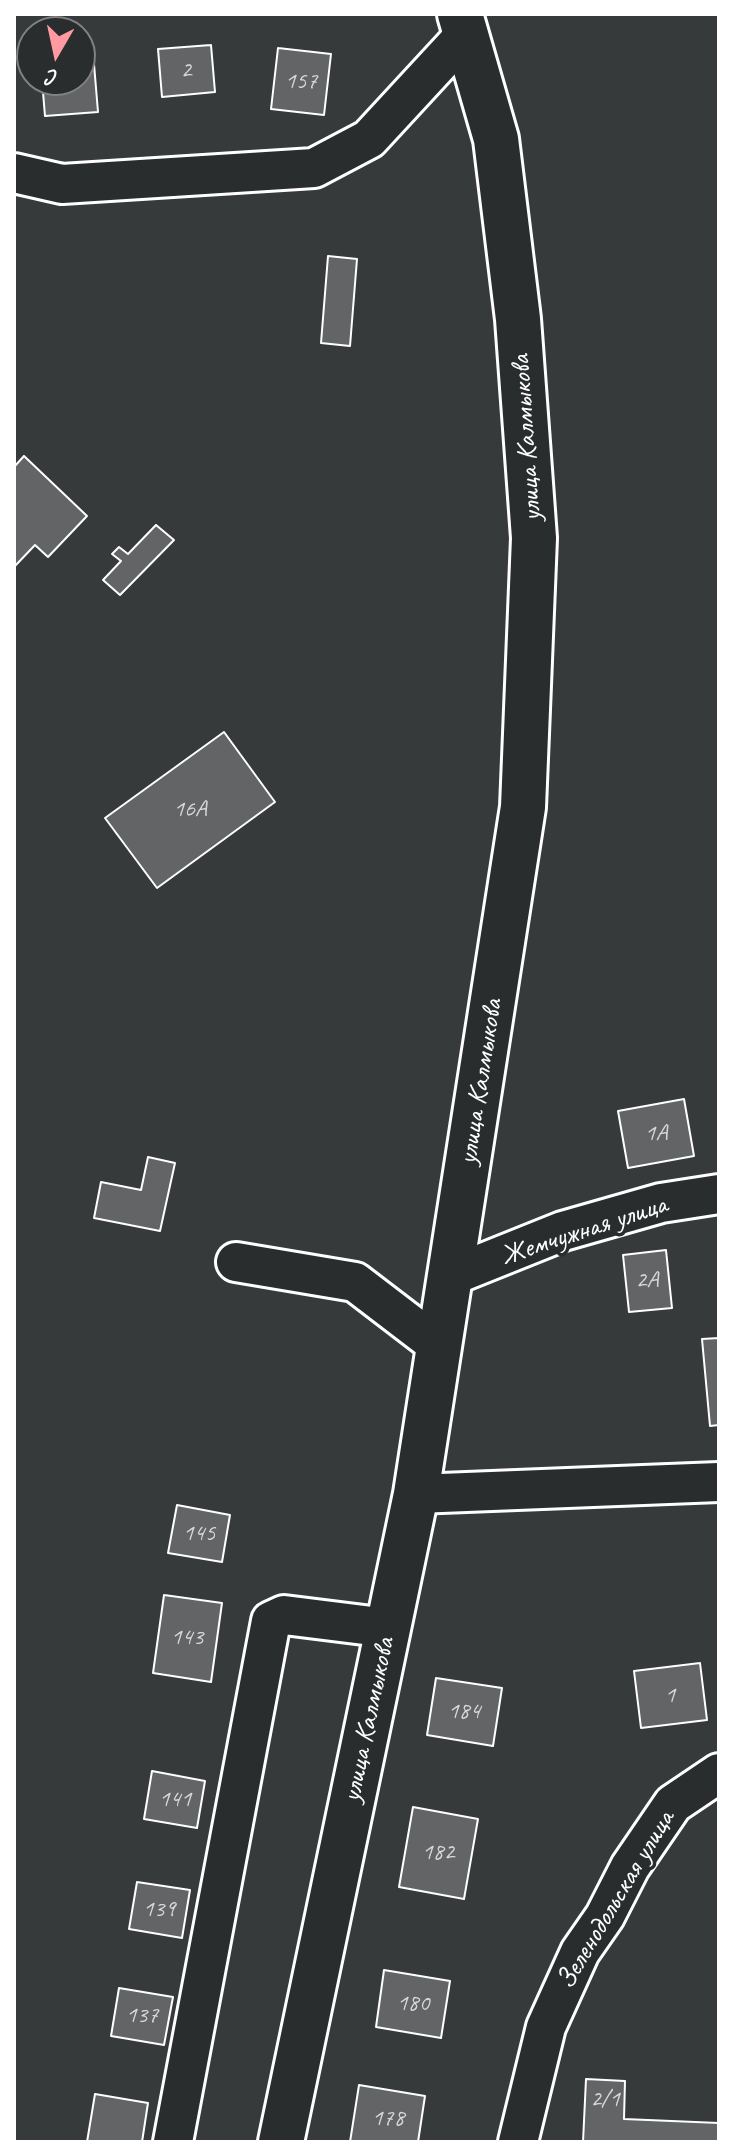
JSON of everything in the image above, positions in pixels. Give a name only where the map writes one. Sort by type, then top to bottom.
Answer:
[{"type":"main road","name":"улица Калмыкова","points":[[281,2142],[416,1494],[523,807],[534,538],[518,319],[496,139],[463,24]]},
{"type":"street","points":[[14,173],[62,184],[314,168],[369,139],[463,24]]},
{"type":"street","name":"Жемчужная улица","points":[[451,1276],[563,1231],[661,1203],[719,1194]]},
{"type":"street","points":[[236,1262],[355,1282],[440,1347]]},
{"type":"street","points":[[416,1494],[719,1482]]},
{"type":"street","points":[[173,2142],[271,1621],[284,1615],[388,1628]]},
{"type":"street","name":"Зеленодольская улица","points":[[518,2142],[546,2027],[580,1952],[605,1916],[630,1867],[673,1804],[719,1773]]},
{"type":"building","points":[[211,45],[215,92],[162,97],[158,49]]},
{"type":"building","points":[[278,48],[331,54],[324,115],[271,109]]},
{"type":"building","points":[[96,88],[98,112],[45,116],[43,96],[96,96]]},
{"type":"building","points":[[328,256],[357,259],[350,346],[321,343]]},
{"type":"building","points":[[24,456],[87,516],[48,557],[35,545],[14,567],[14,467]]},
{"type":"building","points":[[156,525],[174,540],[120,595],[103,580],[121,561],[112,554],[119,547],[128,554]]},
{"type":"building","points":[[224,732],[275,802],[157,888],[105,818]]},
{"type":"building","points":[[684,1099],[694,1156],[628,1168],[618,1111]]},
{"type":"building","points":[[148,1157],[175,1163],[160,1231],[94,1218],[101,1182],[141,1190]]},
{"type":"building","points":[[666,1250],[672,1308],[629,1312],[623,1255]]},
{"type":"building","points":[[719,1338],[719,1425],[710,1426],[702,1339]]},
{"type":"building","points":[[177,1505],[230,1515],[222,1562],[168,1553]]},
{"type":"building","points":[[164,1595],[222,1603],[211,1682],[153,1673]]},
{"type":"building","points":[[700,1663],[707,1720],[641,1728],[634,1671]]},
{"type":"building","points":[[436,1678],[502,1688],[493,1746],[427,1735]]},
{"type":"building","points":[[152,1771],[205,1781],[197,1828],[144,1819]]},
{"type":"building","points":[[413,1807],[478,1819],[464,1899],[399,1887]]},
{"type":"building","points":[[137,1882],[190,1890],[182,1938],[129,1929]]},
{"type":"building","points":[[384,1970],[450,1981],[441,2038],[376,2027]]},
{"type":"building","points":[[119,1988],[173,1997],[164,2045],[111,2036]]},
{"type":"building","points":[[586,2079],[625,2081],[624,2119],[719,2123],[719,2142],[583,2142]]},
{"type":"building","points":[[359,2085],[425,2096],[418,2142],[350,2142]]},
{"type":"building","points":[[95,2094],[148,2103],[142,2142],[87,2142]]}]
